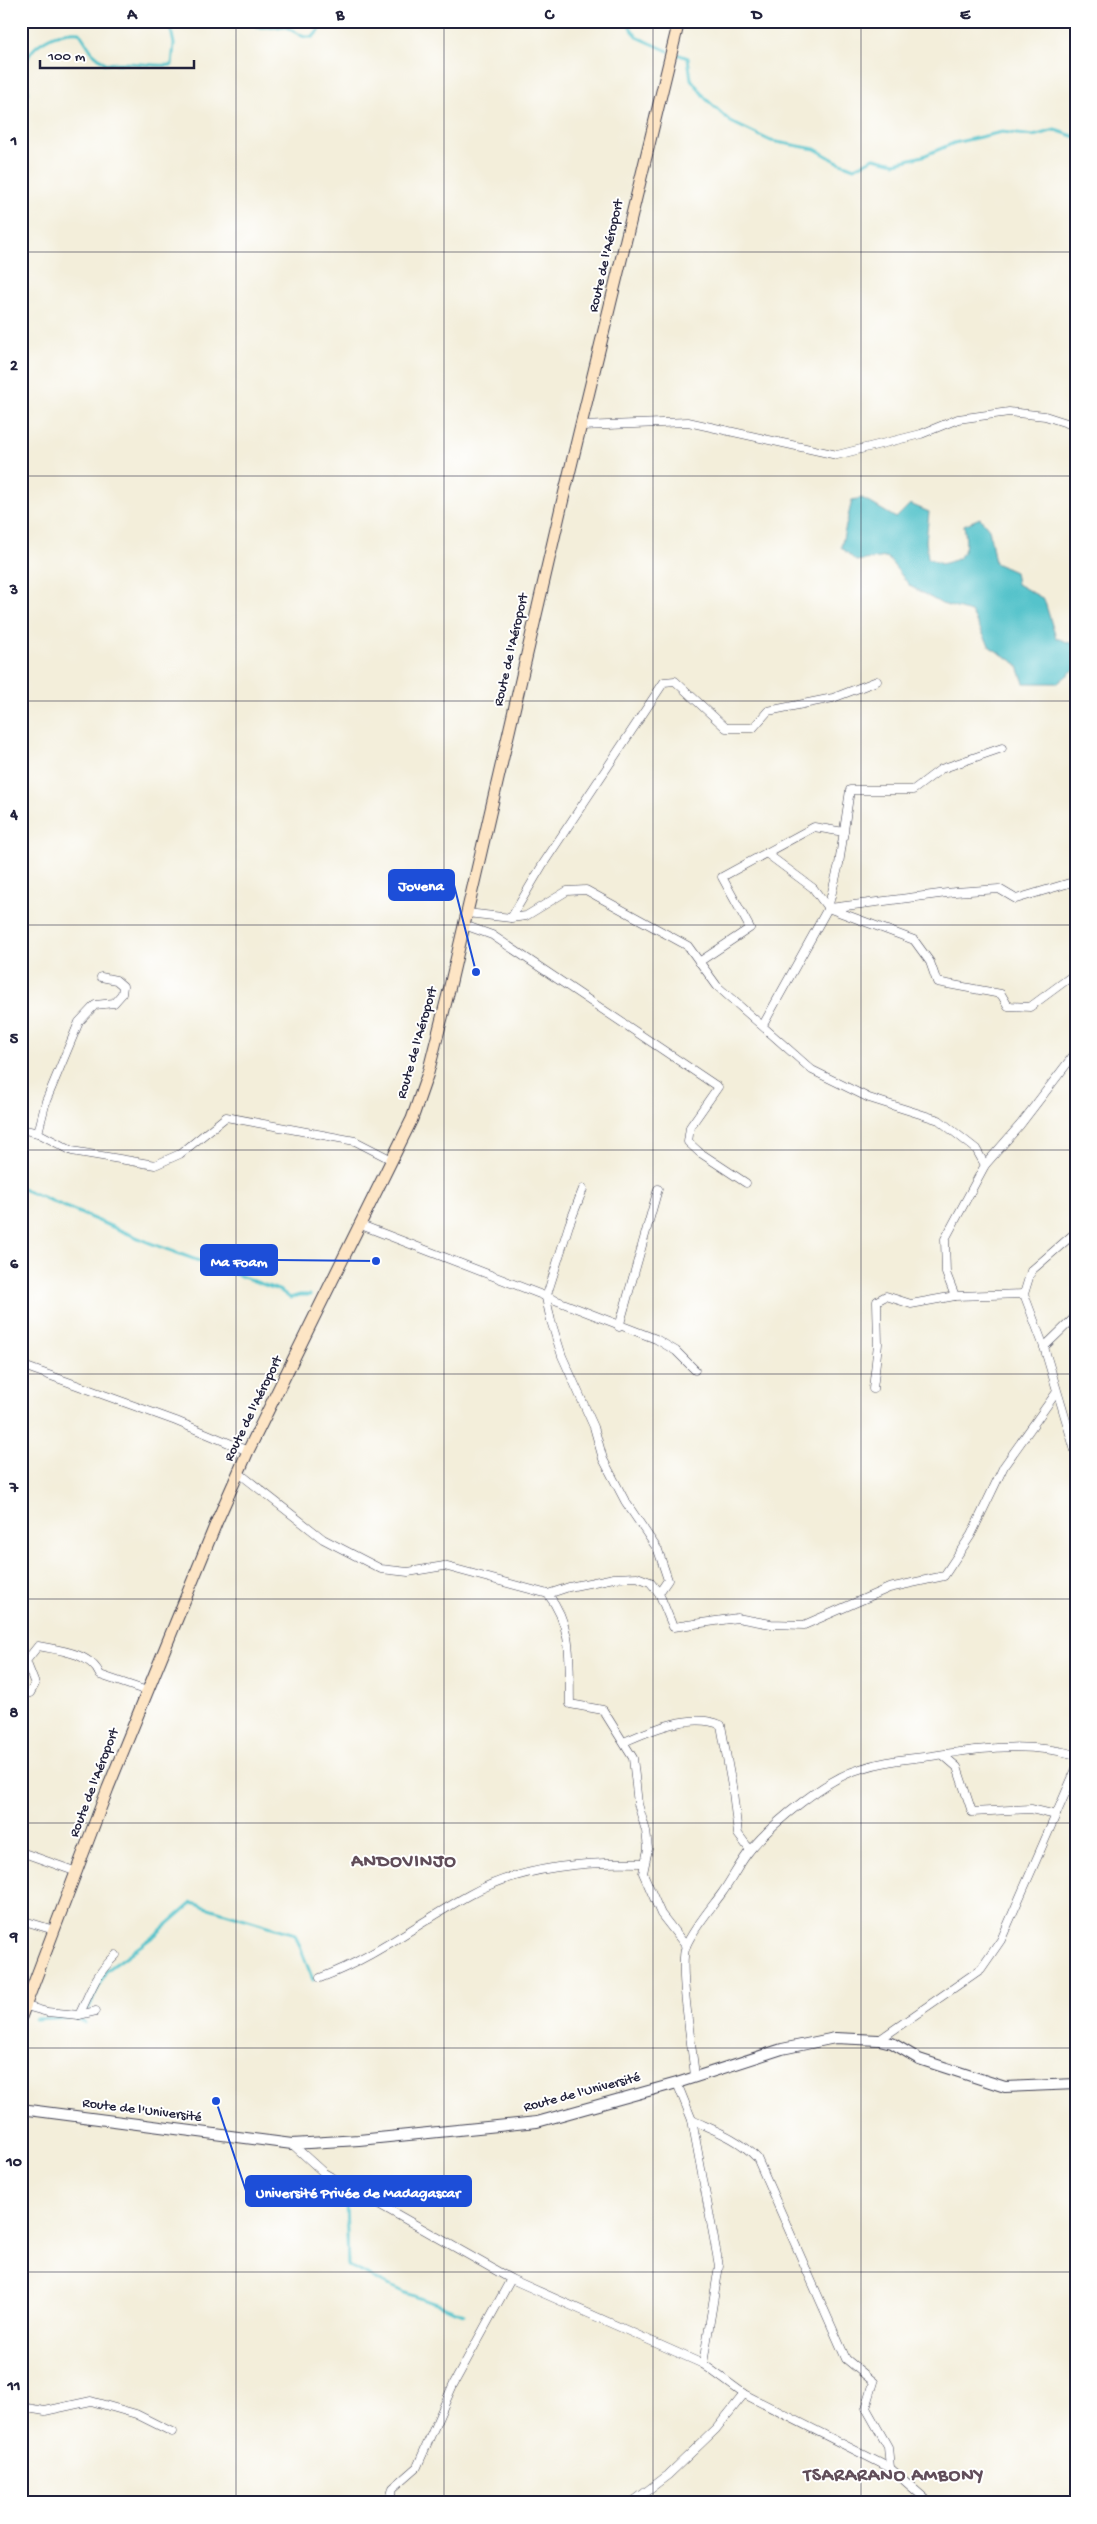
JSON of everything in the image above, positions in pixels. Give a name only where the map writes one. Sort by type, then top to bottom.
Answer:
[{"type":"main road","name":"Route de l'Aéroport","points":[[24,2012],[147,1691],[248,1451],[412,1119],[428,1073],[679,21]]},
{"type":"street","points":[[581,426],[688,422],[837,455],[922,434],[958,419],[1009,412],[1045,416],[1076,426]]},
{"type":"street","points":[[511,918],[543,864],[664,682],[675,681],[726,728],[753,728],[768,711],[832,698],[878,681]]},
{"type":"street","points":[[763,1026],[828,908],[844,832],[850,790],[913,790],[942,769],[1002,748]]},
{"type":"street","points":[[699,962],[750,928],[722,877],[814,827],[844,832]]},
{"type":"street","points":[[766,853],[813,888],[828,908],[914,940],[930,962],[937,982],[1002,994],[1008,1006],[1030,1006],[1076,973]]},
{"type":"street","points":[[828,908],[981,890],[999,890],[1016,899],[1076,881]]},
{"type":"street","points":[[466,919],[526,916],[567,891],[586,890],[688,946],[717,986],[812,1070],[869,1098],[939,1120],[976,1149],[985,1165]]},
{"type":"street","points":[[466,919],[718,1087],[690,1126],[688,1142],[699,1152],[746,1183]]},
{"type":"street","points":[[38,1133],[46,1101],[79,1022],[95,1005],[114,1003],[122,994],[123,986],[116,980],[101,977]]},
{"type":"street","points":[[955,1296],[946,1273],[945,1239],[985,1165],[1020,1125],[1076,1052]]},
{"type":"street","points":[[21,1129],[38,1133],[72,1151],[156,1165],[180,1154],[226,1117],[355,1141],[392,1160]]},
{"type":"street","points":[[584,1189],[570,1224],[546,1298],[562,1356],[594,1427],[603,1459],[625,1501],[658,1550],[668,1580],[659,1593]]},
{"type":"street","points":[[619,1327],[658,1189]]},
{"type":"street","points":[[361,1225],[619,1327],[656,1339],[676,1351],[695,1370]]},
{"type":"street","points":[[1076,1232],[1031,1271],[1024,1294],[1044,1347],[1056,1394],[1076,1454]]},
{"type":"street","points":[[873,1389],[878,1344],[877,1301],[886,1296],[911,1304],[955,1296],[1024,1294]]},
{"type":"street","points":[[1044,1347],[1076,1316]]},
{"type":"street","points":[[21,1365],[176,1421],[248,1451]]},
{"type":"street","points":[[239,1473],[324,1539],[381,1568],[408,1572],[444,1566],[548,1594],[569,1587],[614,1578],[636,1577],[650,1582],[659,1593],[673,1627],[736,1618],[771,1624],[804,1625],[889,1588],[944,1576],[971,1535],[1004,1466],[1056,1394]]},
{"type":"street","points":[[548,1594],[557,1605],[566,1626],[570,1704],[603,1710],[633,1758],[638,1804],[646,1831],[648,1849],[643,1863],[643,1873],[661,1914],[686,1946]]},
{"type":"street","points":[[21,1694],[30,1693],[35,1684],[26,1661],[38,1646],[62,1650],[93,1662],[100,1674],[147,1691]]},
{"type":"street","points":[[624,1742],[648,1731],[680,1723],[712,1721],[721,1725],[733,1792],[738,1834],[750,1850]]},
{"type":"street","points":[[695,2077],[683,1969],[686,1946],[750,1850],[794,1808],[833,1782],[858,1769],[909,1757],[943,1755],[978,1748],[1014,1746],[1053,1749],[1076,1756]]},
{"type":"street","points":[[943,1755],[957,1767],[972,1812],[1031,1809],[1056,1815]]},
{"type":"street","points":[[879,2040],[981,1969],[1001,1940],[1076,1769]]},
{"type":"street","points":[[21,1852],[77,1872]]},
{"type":"street","points":[[320,1978],[392,1944],[470,1894],[503,1880],[542,1868],[616,1862],[643,1863]]},
{"type":"street","points":[[21,1920],[54,1930]]},
{"type":"street","points":[[79,2015],[100,1970],[116,1954]]},
{"type":"street","points":[[24,2012],[79,2015],[96,2011]]},
{"type":"street","name":"Route de l'Université","points":[[21,2109],[292,2144],[537,2122],[677,2083],[782,2049],[826,2040],[879,2040],[892,2042],[919,2059],[1005,2087],[1076,2084]]},
{"type":"street","points":[[677,2083],[692,2120],[718,2266],[703,2364]]},
{"type":"street","points":[[692,2120],[746,2146],[757,2158],[846,2359],[874,2382],[866,2408],[888,2447],[890,2468]]},
{"type":"street","points":[[292,2144],[324,2173],[511,2279],[703,2364],[744,2394],[890,2468],[930,2503]]},
{"type":"street","points":[[388,2503],[393,2488],[417,2467],[453,2385],[511,2279]]},
{"type":"street","points":[[631,2503],[668,2475],[716,2429],[744,2394]]},
{"type":"street","points":[[21,2407],[45,2411],[91,2401],[136,2414],[172,2432]]},
{"type":"water","points":[[862,498],[896,518],[910,504],[929,512],[926,541],[928,558],[941,564],[961,556],[964,552],[966,541],[964,525],[980,518],[989,529],[995,563],[1015,572],[1017,584],[1044,599],[1056,638],[1076,645],[1076,668],[1058,683],[1024,683],[1017,664],[990,647],[971,612],[942,604],[910,586],[887,557],[856,561],[841,547],[852,500]]},
{"type":"waterway","points":[[21,102],[28,92],[26,78],[28,57],[39,44],[46,40],[63,33],[79,32],[92,52],[106,64],[172,65],[174,44],[170,25],[186,21]]},
{"type":"waterway","points":[[252,21],[258,27],[286,27],[304,37],[313,37],[327,21]]},
{"type":"waterway","points":[[626,21],[637,37],[668,51]]},
{"type":"waterway","points":[[674,53],[688,58],[691,79],[706,99],[731,122],[771,141],[815,149],[836,161],[854,168],[874,158],[895,163],[923,156],[954,143],[1002,132],[1033,136],[1055,130],[1076,137]]},
{"type":"waterway","points":[[21,1188],[150,1243],[281,1291],[290,1298],[310,1295]]},
{"type":"waterway","points":[[88,2010],[106,1971],[154,1936],[192,1903],[295,1934],[313,1980]]},
{"type":"waterway","points":[[35,2019],[72,2017],[85,2023]]},
{"type":"waterway","points":[[346,2200],[348,2266],[405,2293],[464,2314]]},
{"type":"place","name":"Jovena","points":[[476,972]]},
{"type":"place","name":"Ma Foam","points":[[376,1261]]},
{"type":"place","name":"Université Privée de Madagascar","points":[[216,2101]]},
{"type":"district","name":"ANDOVINJO","points":[[404,1862]]},
{"type":"district","name":"TSARARANO AMBONY","points":[[894,2476]]}]
